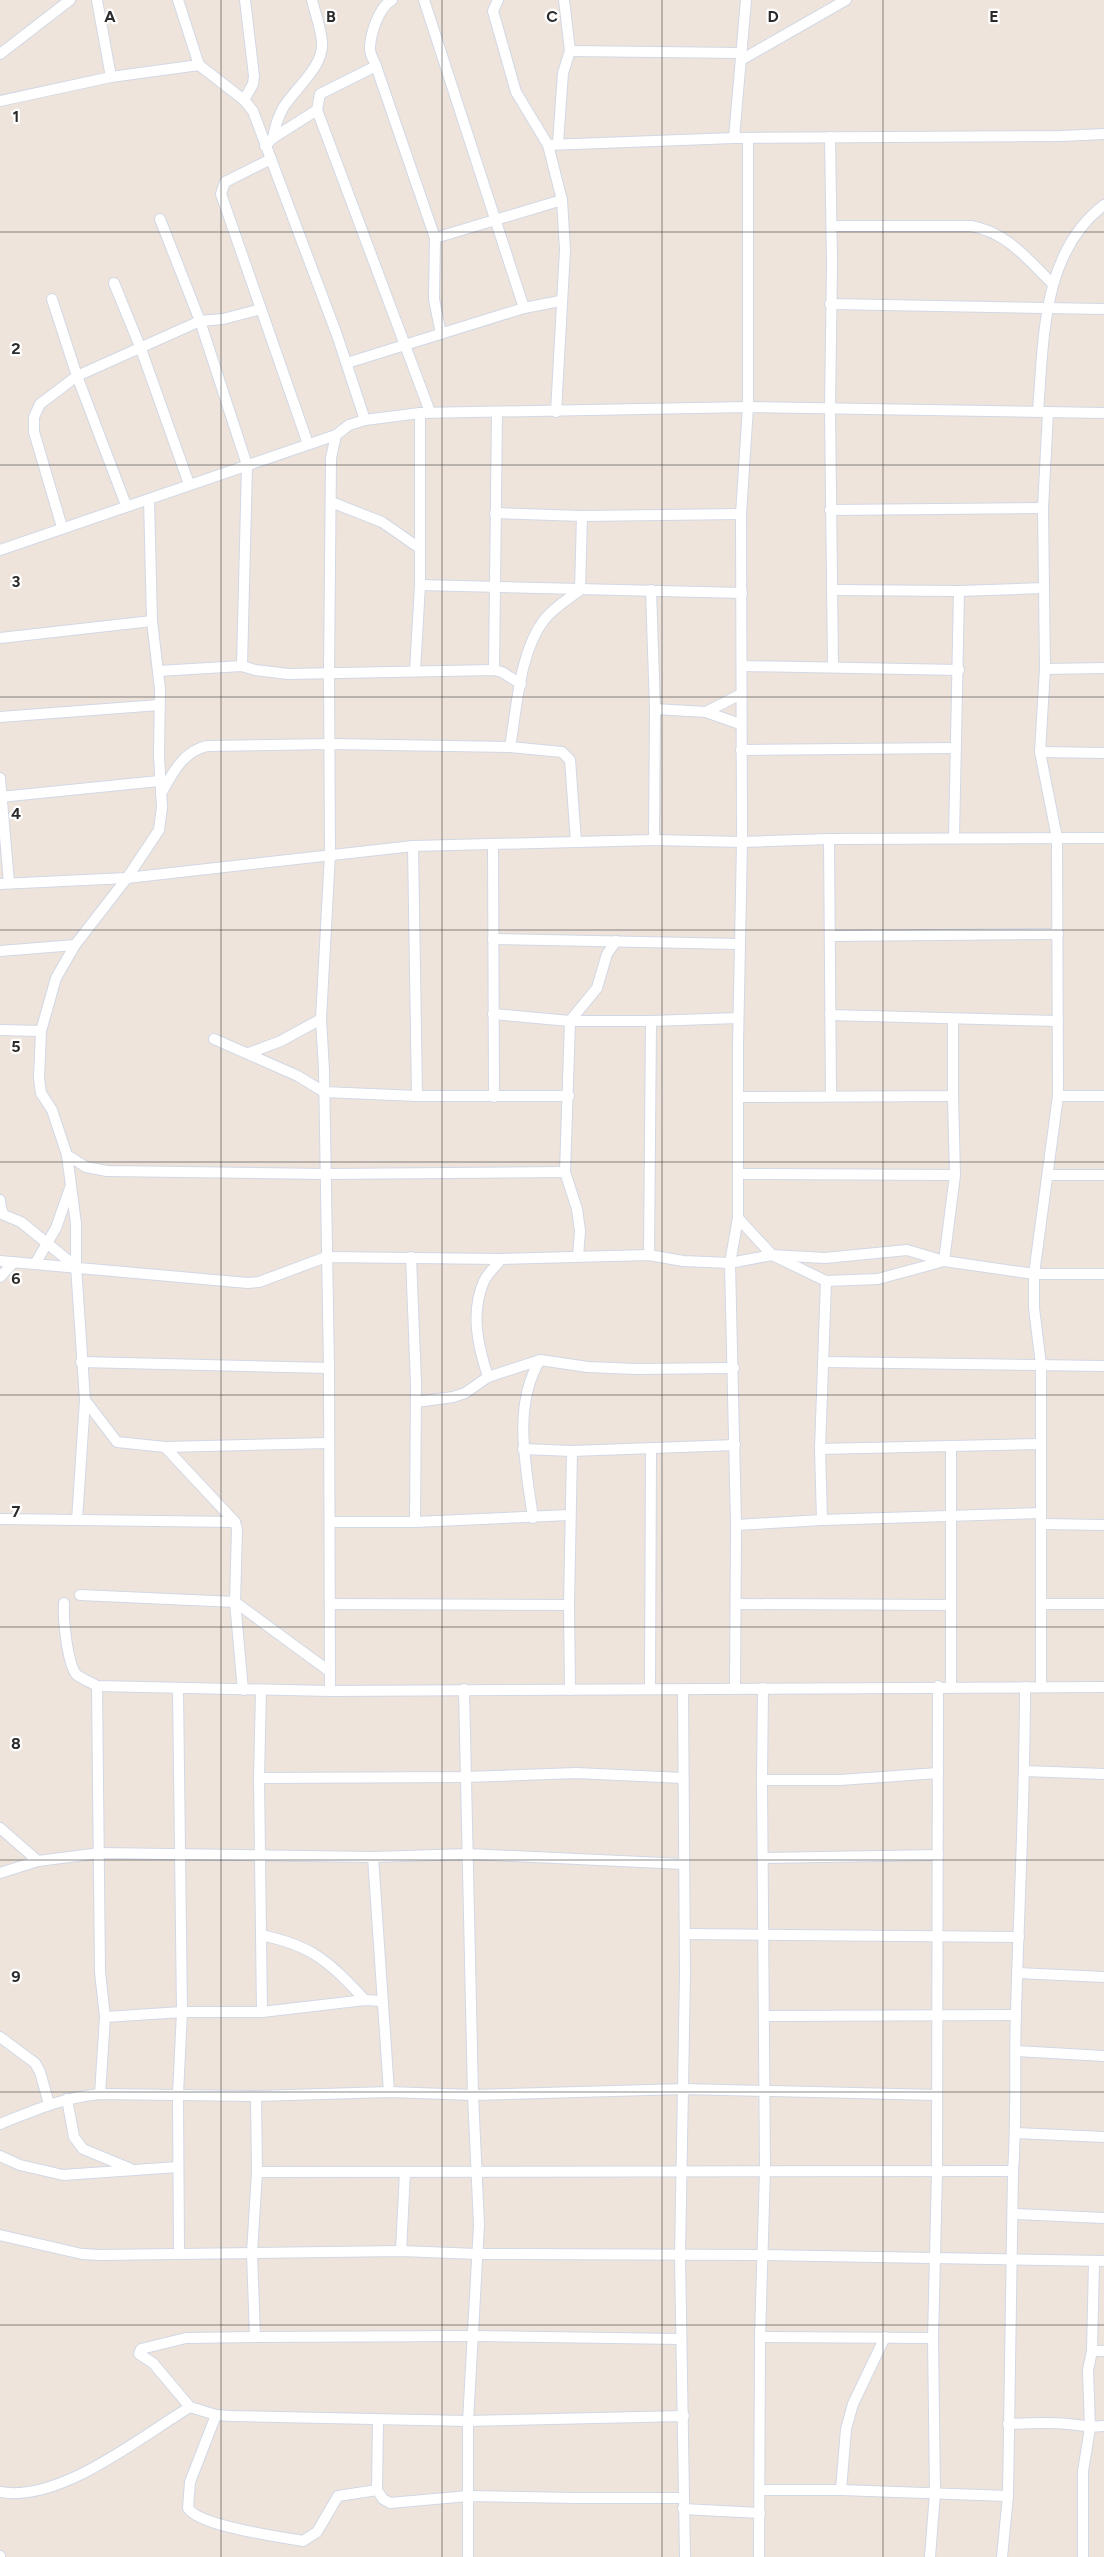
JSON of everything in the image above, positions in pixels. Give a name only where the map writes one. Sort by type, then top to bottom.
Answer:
[{"type":"street","points":[[0,54],[70,0]]},
{"type":"street","points":[[97,0],[111,77]]},
{"type":"street","points":[[178,0],[199,65],[244,100],[253,111],[347,363],[365,420]]},
{"type":"street","points":[[244,100],[253,84],[254,76],[245,0]]},
{"type":"street","points":[[273,138],[276,123],[283,108],[317,63],[321,54],[322,42],[312,0]]},
{"type":"street","points":[[392,0],[380,14],[369,48],[435,238],[434,299],[441,334]]},
{"type":"street","points":[[424,0],[524,308]]},
{"type":"street","points":[[498,0],[493,11],[516,92],[553,144]]},
{"type":"street","points":[[556,412],[560,301],[565,250],[562,200],[553,144],[563,73],[570,51],[564,0]]},
{"type":"street","points":[[734,138],[746,0]]},
{"type":"street","points":[[570,51],[740,57],[846,0]]},
{"type":"street","points":[[0,101],[111,77],[199,65]]},
{"type":"street","points":[[376,66],[320,94],[318,110],[406,346],[425,413],[418,547],[420,585],[415,671]]},
{"type":"street","points":[[265,146],[273,138],[318,110]]},
{"type":"street","points":[[553,144],[734,138],[1104,134]]},
{"type":"street","points":[[830,137],[832,226],[830,510],[833,666]]},
{"type":"street","points":[[735,1688],[736,1445],[730,1262],[738,1218],[738,1018],[742,842],[740,724],[742,666],[741,514],[748,407],[748,138]]},
{"type":"street","points":[[270,160],[225,182],[221,188],[221,194],[308,444]]},
{"type":"street","points":[[435,238],[562,200]]},
{"type":"street","points":[[1041,1687],[1041,1365],[1034,1308],[1034,1274],[1058,1096],[1057,838],[1040,752],[1046,670],[1043,588],[1043,412],[1047,309],[1053,284],[1072,237],[1088,217],[1104,205]]},
{"type":"street","points":[[160,219],[200,321],[247,464],[242,666]]},
{"type":"street","points":[[832,226],[971,226],[989,229],[1009,242],[1053,284]]},
{"type":"street","points":[[114,283],[141,349],[189,484]]},
{"type":"street","points":[[52,299],[77,376],[126,505]]},
{"type":"street","points":[[347,363],[524,308],[560,301]]},
{"type":"street","points":[[830,304],[1047,309],[1104,308]]},
{"type":"street","points":[[62,527],[34,432],[34,417],[40,404],[77,376],[200,321],[222,319],[261,309]]},
{"type":"street","points":[[0,550],[126,505],[149,499],[336,435],[349,425],[365,420],[425,413],[748,407],[1104,413]]},
{"type":"street","points":[[494,670],[497,412]]},
{"type":"street","points":[[330,1691],[329,1368],[321,1019],[330,854],[331,744],[329,674],[331,502],[332,458],[336,435]]},
{"type":"street","points":[[77,1520],[85,1400],[76,1266],[76,1224],[67,1155],[52,1110],[41,1093],[39,1078],[41,1031],[56,978],[75,945],[127,878],[159,830],[161,794],[159,781],[158,671],[152,621],[149,499]]},
{"type":"street","points":[[331,502],[382,522],[418,547]]},
{"type":"street","points":[[830,510],[1044,508]]},
{"type":"street","points":[[495,513],[582,516],[741,514]]},
{"type":"street","points":[[580,590],[582,516]]},
{"type":"street","points":[[420,585],[742,593]]},
{"type":"street","points":[[832,590],[959,591],[1043,588]]},
{"type":"street","points":[[510,747],[521,684],[532,638],[544,620],[556,608],[580,590]]},
{"type":"street","points":[[651,590],[656,709],[654,840]]},
{"type":"street","points":[[954,838],[959,670],[959,591]]},
{"type":"street","points":[[0,638],[152,621]]},
{"type":"street","points":[[158,671],[242,666],[276,674],[494,670],[502,672],[521,684]]},
{"type":"street","points":[[742,666],[833,666],[959,670]]},
{"type":"street","points":[[1046,670],[1104,668]]},
{"type":"street","points":[[706,712],[741,694]]},
{"type":"street","points":[[0,717],[159,705]]},
{"type":"street","points":[[656,709],[706,712],[740,724]]},
{"type":"street","points":[[161,794],[172,773],[188,754],[198,748],[331,744],[510,747],[562,752],[568,755],[570,760],[576,842]]},
{"type":"street","points":[[741,750],[956,748]]},
{"type":"street","points":[[1040,752],[1104,753]]},
{"type":"street","points":[[0,778],[5,883],[127,878],[414,846],[654,840],[742,842],[830,839],[1104,838]]},
{"type":"street","points":[[1,796],[159,781]]},
{"type":"street","points":[[830,839],[831,1096]]},
{"type":"street","points":[[493,844],[492,1014],[494,1096]]},
{"type":"street","points":[[414,846],[417,1096]]},
{"type":"street","points":[[830,936],[1058,934]]},
{"type":"street","points":[[493,938],[739,944]]},
{"type":"street","points":[[578,1256],[577,1209],[565,1172],[570,1021],[597,988],[607,954],[616,941]]},
{"type":"street","points":[[0,951],[75,945]]},
{"type":"street","points":[[492,1014],[570,1021],[738,1018]]},
{"type":"street","points":[[830,1015],[1058,1021]]},
{"type":"street","points":[[249,1053],[281,1041],[321,1019]]},
{"type":"street","points":[[944,1261],[955,1175],[952,1019]]},
{"type":"street","points":[[649,1255],[651,1021]]},
{"type":"street","points":[[0,1030],[41,1031]]},
{"type":"street","points":[[214,1039],[298,1076],[324,1092],[417,1096],[569,1096]]},
{"type":"street","points":[[738,1097],[953,1096]]},
{"type":"street","points":[[1058,1096],[1104,1096]]},
{"type":"street","points":[[67,1155],[76,1162],[96,1170],[325,1174],[565,1172]]},
{"type":"street","points":[[738,1174],[955,1175]]},
{"type":"street","points":[[1048,1175],[1104,1175]]},
{"type":"street","points":[[35,1264],[56,1228],[71,1185]]},
{"type":"street","points":[[0,1200],[4,1214],[20,1222],[76,1266]]},
{"type":"street","points":[[738,1218],[772,1255],[826,1281],[878,1279],[944,1261]]},
{"type":"street","points":[[0,1261],[76,1266],[248,1283],[259,1282],[326,1257],[501,1259],[649,1255],[683,1261],[730,1262],[772,1255],[825,1258],[907,1250],[944,1261],[1034,1274],[1104,1274]]},
{"type":"street","points":[[411,1257],[416,1402],[415,1522]]},
{"type":"street","points":[[488,1377],[476,1334],[476,1319],[485,1279],[501,1259]]},
{"type":"street","points":[[0,1277],[14,1262]]},
{"type":"street","points":[[822,1520],[820,1449],[824,1362],[823,1297],[826,1281]]},
{"type":"street","points":[[416,1402],[453,1397],[465,1393],[488,1377],[540,1360],[588,1367],[636,1369],[734,1368]]},
{"type":"street","points":[[533,1518],[523,1449],[527,1388],[540,1360]]},
{"type":"street","points":[[81,1362],[329,1368]]},
{"type":"street","points":[[824,1362],[1104,1366]]},
{"type":"street","points":[[85,1400],[117,1442],[165,1447],[329,1443]]},
{"type":"street","points":[[820,1449],[1041,1444]]},
{"type":"street","points":[[523,1449],[572,1451],[736,1445]]},
{"type":"street","points":[[951,1446],[951,1686]]},
{"type":"street","points":[[165,1447],[235,1522],[238,1544],[235,1602],[243,1690]]},
{"type":"street","points":[[650,1689],[651,1448]]},
{"type":"street","points":[[570,1690],[569,1515],[572,1451]]},
{"type":"street","points":[[736,1525],[822,1520],[1041,1513]]},
{"type":"street","points":[[0,1514],[0,1521],[235,1522]]},
{"type":"street","points":[[330,1522],[415,1522],[569,1515]]},
{"type":"street","points":[[1041,1524],[1104,1525]]},
{"type":"street","points":[[80,1595],[235,1602],[329,1671]]},
{"type":"street","points":[[64,1603],[68,1643],[76,1673],[97,1686],[330,1691],[464,1689],[683,1690],[938,1686],[1104,1687]]},
{"type":"street","points":[[330,1604],[569,1605]]},
{"type":"street","points":[[736,1604],[951,1605]]},
{"type":"street","points":[[1041,1604],[1104,1604]]},
{"type":"street","points":[[97,1686],[100,1972],[105,2017],[100,2094]]},
{"type":"street","points":[[930,2557],[934,2493],[933,2338],[937,2172],[938,1686]]},
{"type":"street","points":[[1002,2557],[1008,2496],[1008,2424],[1014,2214],[1013,2171],[1016,2133],[1016,2015],[1025,1772],[1026,1687]]},
{"type":"street","points":[[759,2557],[760,2337],[765,2170],[762,2090],[765,2016],[762,1780],[764,1688]]},
{"type":"street","points":[[178,1689],[178,1855],[182,2012],[178,2094],[179,2253]]},
{"type":"street","points":[[464,1689],[473,2095],[477,2174],[477,2254],[471,2336],[468,2421],[468,2557]]},
{"type":"street","points":[[261,1690],[259,1778],[262,2012]]},
{"type":"street","points":[[683,1690],[685,1934],[680,2256],[685,2557]]},
{"type":"street","points":[[259,1778],[466,1777],[576,1772],[683,1778]]},
{"type":"street","points":[[1025,1772],[1104,1774]]},
{"type":"street","points":[[762,1780],[840,1780],[938,1773]]},
{"type":"street","points":[[0,1828],[38,1861]]},
{"type":"street","points":[[0,1873],[38,1861],[100,1853],[373,1857],[468,1854],[684,1864]]},
{"type":"street","points":[[764,1858],[938,1854]]},
{"type":"street","points":[[373,1857],[389,2092]]},
{"type":"street","points":[[685,1934],[1019,1937]]},
{"type":"street","points":[[261,1935],[287,1940],[314,1952],[334,1967],[365,2000]]},
{"type":"street","points":[[1017,1973],[1104,1977]]},
{"type":"street","points":[[105,2017],[182,2012],[262,2012],[365,2000],[382,2001]]},
{"type":"street","points":[[765,2016],[1016,2015]]},
{"type":"street","points":[[0,2037],[35,2062],[50,2104]]},
{"type":"street","points":[[1016,2050],[1104,2056]]},
{"type":"street","points":[[0,2124],[50,2104],[67,2099],[100,2094],[256,2096],[389,2092],[473,2095],[684,2089],[936,2094]]},
{"type":"street","points":[[255,2337],[252,2253],[258,2172],[256,2096]]},
{"type":"street","points":[[67,2099],[74,2137],[77,2143],[83,2149],[133,2169]]},
{"type":"street","points":[[1016,2133],[1104,2137]]},
{"type":"street","points":[[0,2156],[20,2165],[63,2175],[178,2167]]},
{"type":"street","points":[[258,2172],[477,2174],[765,2170],[1013,2171]]},
{"type":"street","points":[[401,2251],[405,2172]]},
{"type":"street","points":[[1014,2214],[1104,2218]]},
{"type":"street","points":[[0,2235],[82,2254],[401,2251],[477,2254],[762,2255],[1099,2262],[1092,2351],[1088,2370],[1090,2428],[1083,2471],[1083,2557]]},
{"type":"street","points":[[681,2339],[471,2336],[186,2338],[141,2349],[139,2354],[153,2363],[190,2407],[216,2415],[468,2421],[684,2416]]},
{"type":"street","points":[[760,2337],[885,2336],[933,2338]]},
{"type":"street","points":[[840,2490],[846,2430],[852,2404],[885,2336]]},
{"type":"street","points":[[1092,2351],[1104,2351]]},
{"type":"street","points":[[0,2492],[30,2492],[53,2487],[141,2440],[159,2426],[190,2407]]},
{"type":"street","points":[[216,2415],[190,2482],[188,2508],[195,2516],[242,2530],[303,2541],[317,2532],[338,2496],[377,2490]]},
{"type":"street","points":[[378,2420],[377,2490],[383,2499],[390,2503],[468,2496],[683,2498]]},
{"type":"street","points":[[1008,2424],[1031,2422],[1070,2424],[1090,2428],[1104,2426]]},
{"type":"street","points":[[760,2490],[840,2490],[1008,2496]]},
{"type":"street","points":[[683,2508],[760,2513]]}]
